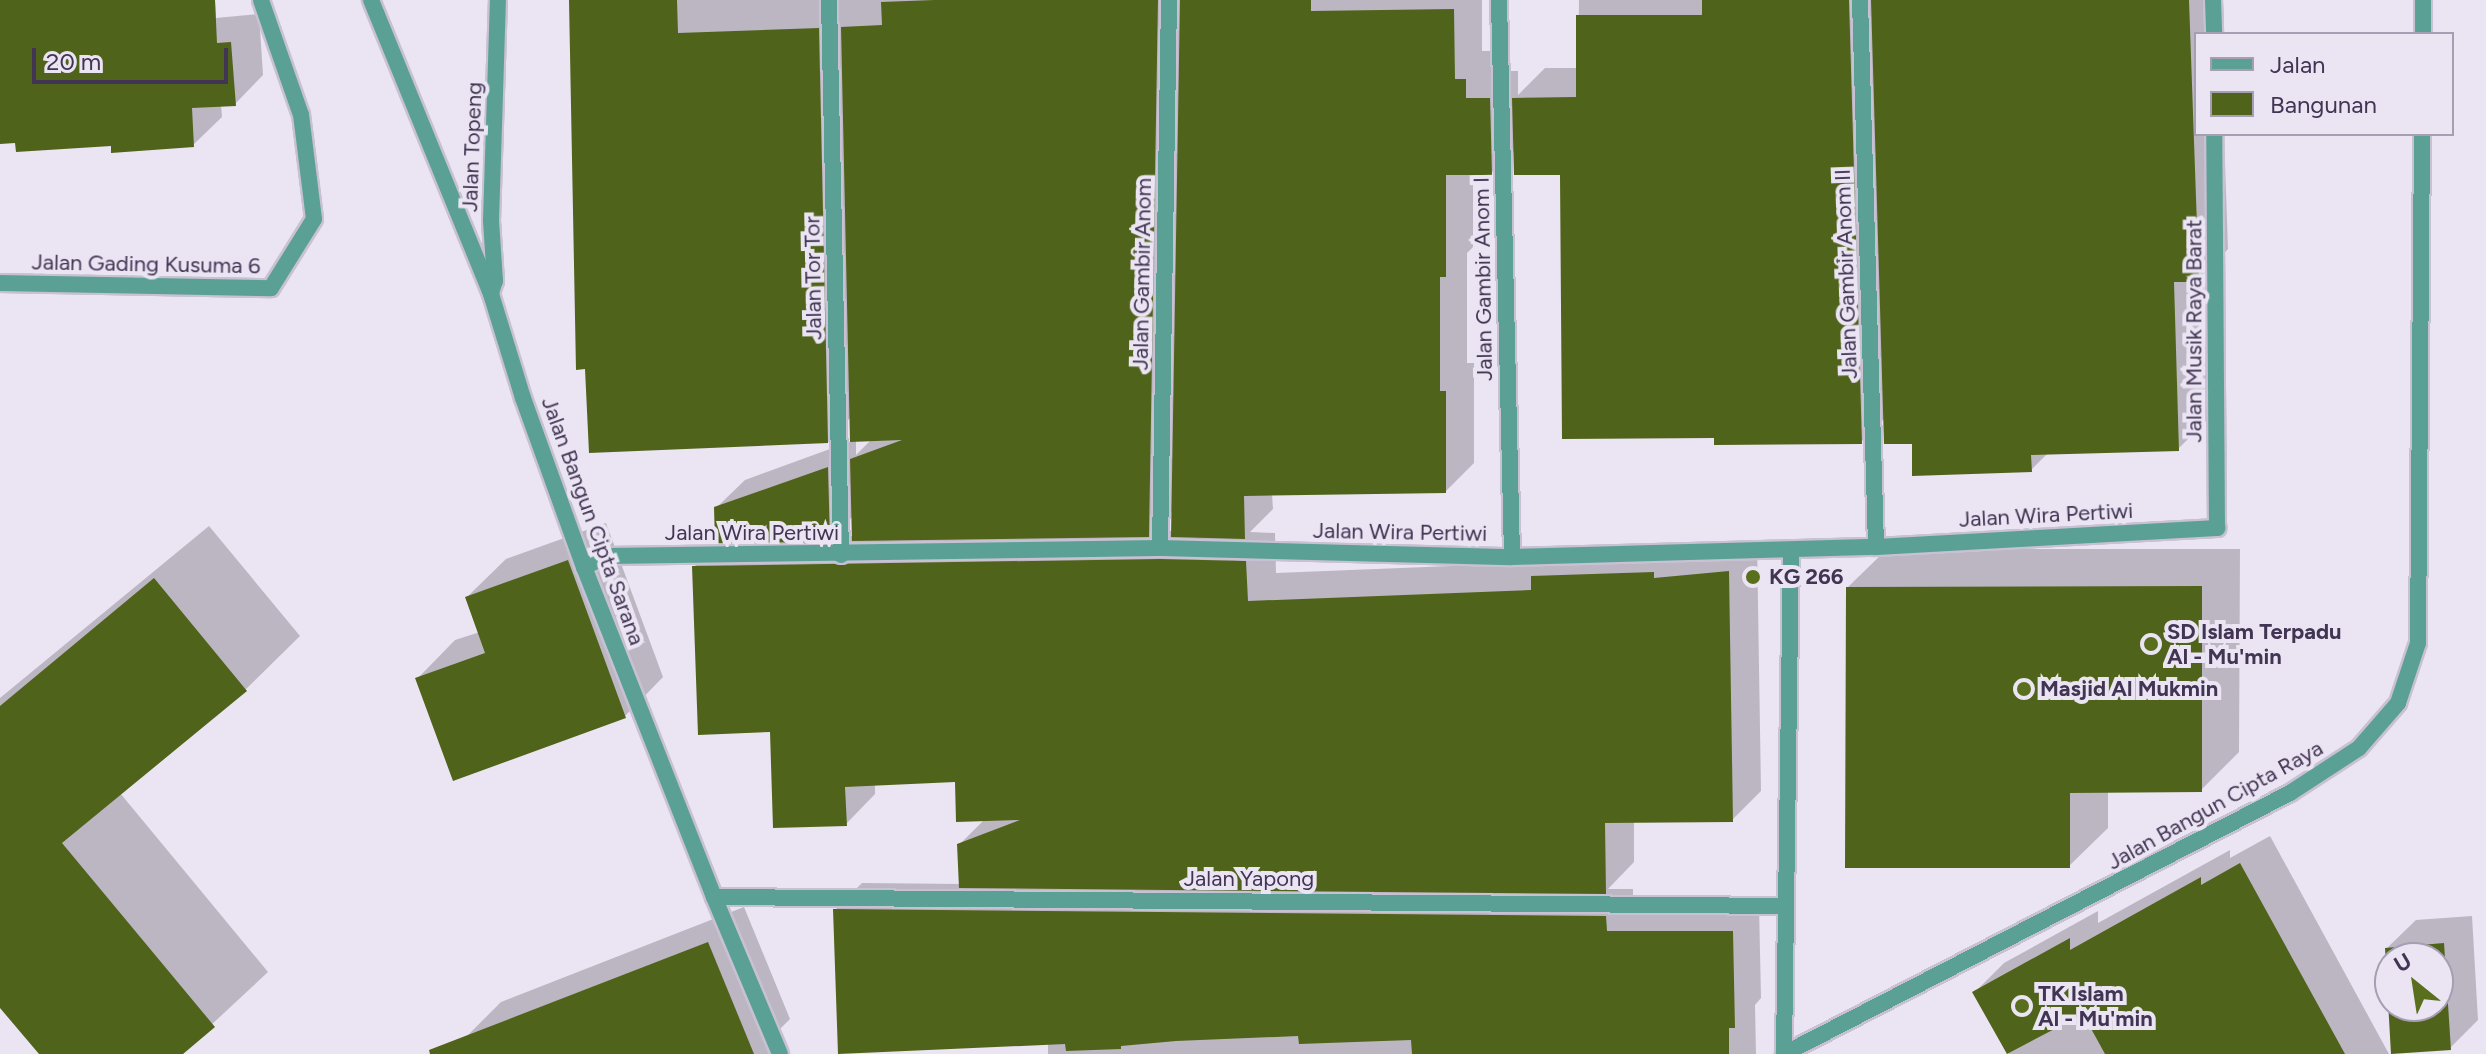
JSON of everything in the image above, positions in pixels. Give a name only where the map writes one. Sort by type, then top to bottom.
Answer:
[{"type":"street","name":"Jalan Gading Kusuma 6","points":[[0,283],[271,288],[314,219],[301,115],[261,0]]},
{"type":"street","name":"Jalan Bangun Cipta Sarana","points":[[371,0],[491,294],[523,398],[584,567],[714,897],[780,1054]]},
{"type":"street","name":"Jalan Topeng","points":[[491,294],[495,281],[491,221],[498,0]]},
{"type":"street","name":"Jalan Tor Tor","points":[[829,0],[841,555]]},
{"type":"street","name":"Jalan Gambir Anom","points":[[1160,548],[1169,0]]},
{"type":"street","name":"Jalan Gambir Anom I","points":[[1499,0],[1512,557]]},
{"type":"street","name":"Jalan Gambir Anom II","points":[[1860,0],[1876,547]]},
{"type":"street","points":[[2213,0],[2214,32]]},
{"type":"street","points":[[2423,0],[2423,32]]},
{"type":"street","name":"Jalan Musik Raya Barat","points":[[2214,136],[2217,528]]},
{"type":"street","name":"Jalan Bangun Cipta Raya","points":[[1791,550],[1784,1053],[2167,860],[2290,793],[2359,748],[2398,703],[2418,643],[2422,136]]},
{"type":"street","name":"Jalan Wira Pertiwi","points":[[584,567],[607,556],[1160,548],[1512,557],[1876,547],[2217,528]]},
{"type":"street","name":"Jalan Yapong","points":[[714,897],[1784,906]]},
{"type":"building","points":[[0,0],[215,0],[217,43],[231,42],[236,106],[192,108],[194,147],[111,153],[111,146],[16,152],[15,143],[0,144]]},
{"type":"building","points":[[569,0],[677,0],[678,33],[819,28],[828,443],[589,453],[585,369],[576,370]]},
{"type":"building","points":[[1158,0],[1149,537],[852,541],[850,459],[902,440],[850,442],[841,27],[882,25],[881,2]]},
{"type":"building","points":[[1180,0],[1311,0],[1311,11],[1454,9],[1455,79],[1466,79],[1466,98],[1490,98],[1492,175],[1446,175],[1446,277],[1440,277],[1440,391],[1446,391],[1446,493],[1244,496],[1245,539],[1171,537]]},
{"type":"building","points":[[1702,0],[1849,0],[1862,444],[1714,445],[1714,438],[1562,439],[1560,175],[1514,175],[1512,98],[1576,97],[1576,15],[1702,15]]},
{"type":"building","points":[[1871,0],[2189,0],[2199,282],[2174,282],[2179,451],[2031,455],[2032,472],[1912,476],[1912,444],[1884,444]]},
{"type":"building","points":[[828,467],[830,542],[715,543],[714,507]]},
{"type":"building","points":[[1160,559],[1246,561],[1248,601],[1531,590],[1531,576],[1654,572],[1654,578],[1729,571],[1733,822],[1605,823],[1606,894],[959,888],[957,844],[1020,820],[956,822],[955,782],[845,787],[847,826],[773,828],[770,732],[698,735],[692,566]]},
{"type":"building","points":[[568,560],[626,718],[453,781],[415,678],[485,653],[465,597]]},
{"type":"building","points":[[154,578],[247,691],[62,843],[215,1027],[183,1054],[39,1054],[0,1008],[0,706]]},
{"type":"building","name":"Masjid Al Mukmin","points":[[2202,586],[2202,792],[2070,793],[2070,868],[1845,868],[1846,587]]},
{"type":"building","points":[[2240,863],[2345,1054],[2105,1054],[2083,1014],[2007,1054],[1972,992],[2070,938],[2070,950],[2201,877],[2201,885]]},
{"type":"building","points":[[833,909],[1606,916],[1607,931],[1733,931],[1735,1028],[1729,1028],[1729,1054],[1412,1054],[1411,1040],[1299,1044],[1298,1036],[1176,1041],[1121,1046],[1121,1049],[1066,1051],[1065,1044],[838,1054]]},
{"type":"building","points":[[708,942],[754,1054],[430,1054],[429,1050]]},
{"type":"building","points":[[2389,1022],[2449,1022],[2451,1050],[2391,1054]]},
{"type":"place","name":"KG 266","points":[[1753,577]]},
{"type":"place","name":"SD Islam Terpadu Al - Mu'min","points":[[2151,644]]},
{"type":"place","name":"Masjid Al Mukmin","points":[[2024,689]]},
{"type":"place","name":"TK Islam Al - Mu'min","points":[[2022,1006]]}]
